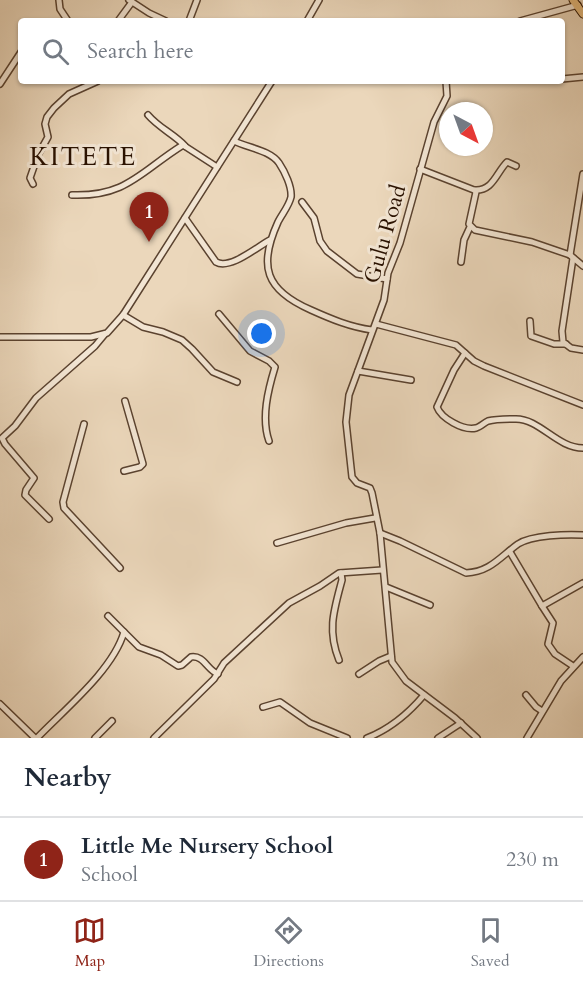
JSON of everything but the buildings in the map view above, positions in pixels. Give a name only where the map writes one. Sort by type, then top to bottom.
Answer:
[{"type":"main road","points":[[575,3],[583,14]]},
{"type":"street","points":[[59,0],[60,9],[66,18]]},
{"type":"street","points":[[190,18],[197,0]]},
{"type":"street","points":[[309,18],[318,0]]},
{"type":"street","points":[[120,18],[131,1],[160,18]]},
{"type":"street","points":[[529,18],[575,3]]},
{"type":"street","points":[[0,84],[18,57]]},
{"type":"street","points":[[565,79],[583,77]]},
{"type":"street","points":[[33,184],[30,178],[48,137],[45,124],[47,117],[69,94],[91,84]]},
{"type":"street","points":[[49,519],[27,498],[26,490],[34,478],[4,444],[2,438],[15,426],[36,398],[86,354],[123,315],[270,84]]},
{"type":"street","name":"Gulu Road","points":[[375,518],[370,488],[357,483],[352,477],[346,422],[350,395],[384,300],[387,279],[400,243],[434,122],[445,104],[446,84]]},
{"type":"street","points":[[148,115],[159,127],[217,167]]},
{"type":"street","points":[[234,141],[272,156],[278,162],[291,189],[291,198],[270,240],[267,261],[268,276],[288,297],[303,307],[338,322],[374,327],[456,345],[484,366],[583,405]]},
{"type":"street","points":[[72,195],[91,196],[117,190],[177,149],[185,146]]},
{"type":"street","points":[[420,169],[475,190],[481,190],[493,182],[507,162],[516,165]]},
{"type":"street","points":[[583,174],[562,331],[563,342],[571,348],[583,351]]},
{"type":"street","points":[[461,262],[464,240],[470,227],[475,190]]},
{"type":"street","points":[[302,202],[314,218],[320,241],[327,251],[357,274],[387,279]]},
{"type":"street","points":[[184,218],[216,261],[221,264],[230,263],[270,240]]},
{"type":"street","points":[[470,227],[474,230],[532,242],[571,256],[583,266]]},
{"type":"street","points":[[219,314],[250,351],[269,361],[275,367],[266,415],[269,441]]},
{"type":"street","points":[[123,315],[143,327],[182,340],[213,372],[237,382]]},
{"type":"street","points":[[531,321],[531,336],[554,344],[566,344]]},
{"type":"street","points":[[0,337],[91,338],[106,333]]},
{"type":"street","points":[[465,353],[437,406],[441,414],[450,421],[468,428],[476,428],[489,421],[518,418],[527,420],[557,440],[571,446],[583,447]]},
{"type":"street","points":[[358,371],[411,380]]},
{"type":"street","points":[[124,471],[143,464],[125,401]]},
{"type":"street","points":[[84,423],[63,502],[64,508],[120,568]]},
{"type":"street","points":[[277,543],[346,523],[375,518],[380,533],[392,662],[401,676],[477,738]]},
{"type":"street","points":[[380,533],[466,573],[477,573],[487,569],[519,544],[531,539],[583,535]]},
{"type":"street","points":[[510,552],[553,623],[548,637],[550,649],[573,666]]},
{"type":"street","points":[[154,738],[218,674],[224,663],[289,603],[341,573],[382,570]]},
{"type":"street","points":[[339,660],[331,624],[342,580],[341,573]]},
{"type":"street","points":[[542,606],[583,583]]},
{"type":"street","points":[[386,587],[430,605]]},
{"type":"street","points":[[108,616],[139,647],[161,655],[178,666],[196,656],[218,674]]},
{"type":"street","points":[[0,704],[36,738],[95,680],[120,644],[124,632]]},
{"type":"street","points":[[359,674],[391,656]]},
{"type":"street","points":[[527,738],[555,689],[583,657]]},
{"type":"street","points":[[367,738],[402,718],[424,695]]},
{"type":"street","points":[[526,695],[536,708],[542,711]]},
{"type":"street","points":[[263,707],[280,702],[310,723],[347,738]]},
{"type":"street","points":[[95,738],[112,721]]},
{"type":"street","points":[[438,738],[461,723]]},
{"type":"place","name":"Little Me Nursery School","points":[[149,242]]},
{"type":"district","name":"KITETE","points":[[83,156]]}]
